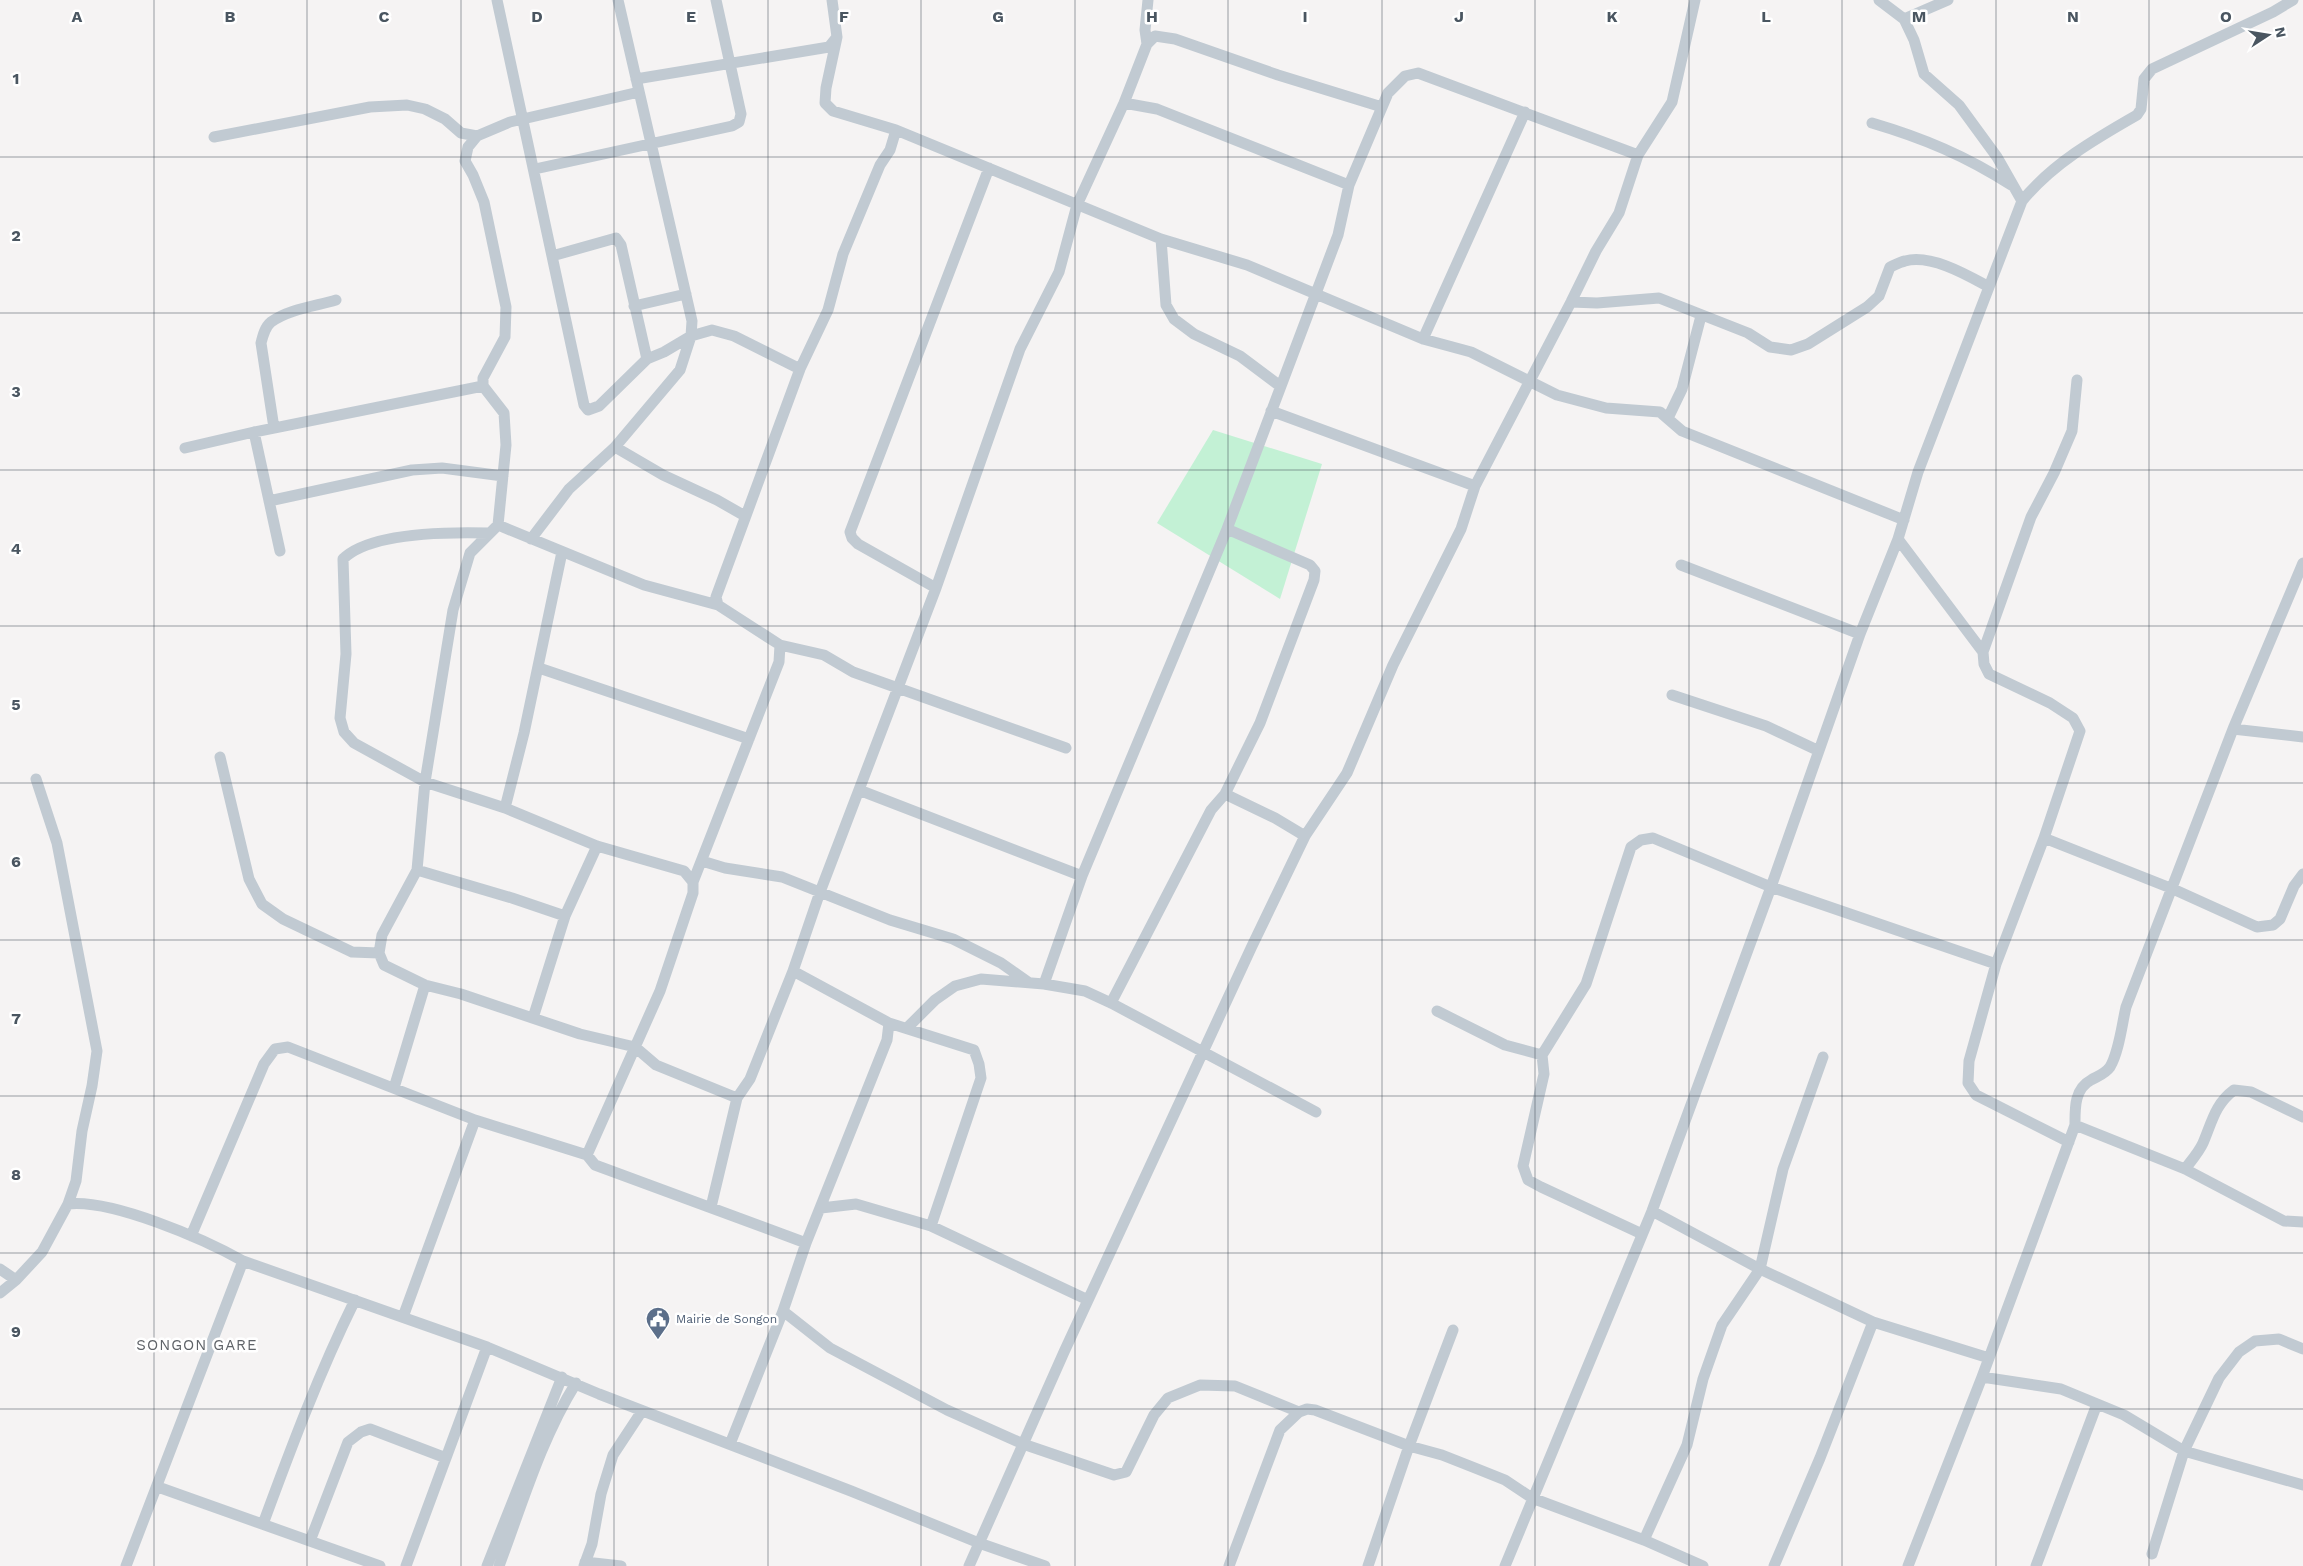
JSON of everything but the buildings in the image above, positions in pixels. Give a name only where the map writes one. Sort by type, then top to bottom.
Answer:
[{"type":"street","points":[[497,0],[535,169],[584,405],[588,410],[599,406],[647,359],[664,352],[690,336],[712,330],[734,336],[800,368]]},
{"type":"street","points":[[531,539],[569,489],[615,447],[680,370],[690,336],[692,321],[618,0]]},
{"type":"street","points":[[535,169],[651,145],[732,126],[739,122],[741,114],[716,0]]},
{"type":"street","points":[[832,0],[837,37],[826,88],[825,103],[833,111],[896,130],[1161,239],[1247,265],[1423,339],[1472,352],[1557,395],[1606,408],[1660,412],[1682,432],[1904,520]]},
{"type":"street","points":[[1147,44],[1145,30],[1148,0]]},
{"type":"street","points":[[969,1566],[1088,1300],[1306,836],[1347,773],[1393,665],[1461,529],[1475,486],[1572,302],[1596,251],[1619,213],[1638,155],[1672,102],[1694,0]]},
{"type":"street","points":[[1879,0],[1904,19],[1914,40],[1924,74],[1959,104],[1997,157],[2022,201]]},
{"type":"street","points":[[1904,19],[1948,0]]},
{"type":"street","points":[[1505,1566],[1652,1211],[1771,887],[1817,750],[1860,634],[1898,540],[1918,472],[2022,201],[2051,171],[2097,138],[2137,115],[2141,109],[2144,79],[2152,69],[2274,12],[2293,0]]},
{"type":"street","points":[[711,1207],[737,1098],[750,1079],[793,971],[820,892],[936,588],[1020,349],[1059,272],[1077,205],[1124,103],[1147,44],[1155,36],[1175,39],[1278,75],[1382,106]]},
{"type":"street","points":[[636,79],[829,47],[837,37]]},
{"type":"street","points":[[1044,984],[1082,876],[1227,529],[1338,235],[1349,185],[1388,93],[1405,76],[1418,73],[1638,155]]},
{"type":"street","points":[[639,92],[522,118],[477,136],[468,147],[465,161],[484,202],[506,308],[505,337],[483,378],[483,386],[504,413],[506,445],[498,524],[470,553],[453,610],[425,782],[417,870],[382,935],[380,952],[384,965],[425,985],[461,994],[580,1034],[635,1047],[656,1065],[737,1098]]},
{"type":"street","points":[[1124,103],[1157,108],[1349,185]]},
{"type":"street","points":[[214,137],[370,107],[407,105],[425,109],[445,119],[461,133],[477,136]]},
{"type":"street","points":[[1423,339],[1525,112]]},
{"type":"street","points":[[1872,123],[1921,138],[1981,166],[2012,186]]},
{"type":"street","points":[[718,605],[716,597],[800,368],[828,310],[843,254],[880,165],[890,150],[896,130]]},
{"type":"street","points":[[936,588],[858,544],[852,538],[850,532],[989,168]]},
{"type":"street","points":[[552,256],[616,238],[621,245],[647,359]]},
{"type":"street","points":[[1161,239],[1166,305],[1174,319],[1194,334],[1240,356],[1280,386]]},
{"type":"street","points":[[1572,302],[1597,303],[1659,298],[1748,333],[1770,347],[1791,350],[1808,344],[1867,307],[1879,296],[1890,267],[1906,260],[1923,261],[1955,269],[1989,288]]},
{"type":"street","points":[[634,306],[686,294]]},
{"type":"street","points":[[274,428],[261,343],[263,332],[270,323],[292,312],[336,300]]},
{"type":"street","points":[[1668,418],[1682,389],[1701,316]]},
{"type":"street","points":[[2069,1142],[1976,1095],[1968,1083],[1969,1061],[1996,964],[2044,838],[2080,732],[2074,718],[2050,703],[1989,674],[1984,664],[1983,652],[2031,517],[2054,473],[2072,431],[2076,380]]},
{"type":"street","points":[[185,448],[254,432],[483,386]]},
{"type":"street","points":[[1271,411],[1475,486]]},
{"type":"street","points":[[254,432],[280,551]]},
{"type":"street","points":[[615,447],[662,475],[717,500],[745,516]]},
{"type":"street","points":[[269,500],[412,470],[442,468],[503,476]]},
{"type":"street","points":[[498,524],[644,585],[718,605],[780,645],[824,655],[854,672],[1066,748]]},
{"type":"street","points":[[1111,1003],[1211,810],[1225,794],[1260,724],[1314,580],[1315,571],[1310,564],[1227,529]]},
{"type":"street","points":[[489,533],[444,532],[382,541],[351,551],[342,559],[346,654],[340,718],[344,732],[354,743],[425,782],[505,808],[596,846],[684,871],[693,882]]},
{"type":"street","points":[[1898,540],[1983,652]]},
{"type":"street","points":[[505,808],[539,668],[562,552]]},
{"type":"street","points":[[1908,1566],[1982,1377],[2076,1125],[2075,1102],[2089,1080],[2100,1076],[2110,1067],[2126,1007],[2233,729],[2303,563]]},
{"type":"street","points":[[1681,565],[1860,634]]},
{"type":"street","points":[[587,1155],[663,982],[693,893],[693,882],[778,662],[780,645]]},
{"type":"street","points":[[539,668],[749,739]]},
{"type":"street","points":[[1672,695],[1766,726],[1817,750]]},
{"type":"street","points":[[2233,729],[2303,737]]},
{"type":"street","points":[[220,757],[249,879],[262,904],[283,920],[352,952],[380,952]]},
{"type":"street","points":[[0,1293],[16,1280],[42,1252],[68,1204],[76,1181],[82,1131],[92,1086],[97,1051],[57,843],[36,779]]},
{"type":"street","points":[[859,790],[1082,876]]},
{"type":"street","points":[[1225,794],[1275,818],[1306,836]]},
{"type":"street","points":[[1642,1234],[1528,1180],[1523,1166],[1544,1074],[1542,1055],[1586,984],[1631,847],[1641,840],[1653,838],[1771,887],[1996,964]]},
{"type":"street","points":[[2044,838],[2173,889],[2256,927],[2273,924],[2280,919],[2294,886],[2303,874]]},
{"type":"street","points":[[533,1018],[565,916],[596,846]]},
{"type":"street","points":[[702,861],[726,868],[782,878],[890,920],[953,939],[1001,963],[1028,982]]},
{"type":"street","points":[[417,870],[565,916]]},
{"type":"street","points":[[793,971],[889,1023],[974,1050],[982,1078],[931,1226]]},
{"type":"street","points":[[907,1028],[936,1000],[955,986],[980,979],[1028,982],[1086,991],[1316,1112]]},
{"type":"street","points":[[394,1088],[425,985]]},
{"type":"street","points":[[1437,1011],[1505,1045],[1542,1055]]},
{"type":"street","points":[[730,1444],[784,1311],[806,1243],[887,1040],[889,1023]]},
{"type":"street","points":[[191,1236],[264,1064],[275,1049],[288,1047],[475,1120],[587,1155],[595,1165],[806,1243]]},
{"type":"street","points":[[1644,1540],[1687,1445],[1703,1379],[1722,1325],[1760,1269],[1783,1169],[1823,1057]]},
{"type":"street","points":[[2185,1169],[2202,1145],[2212,1117],[2223,1098],[2234,1090],[2251,1092],[2303,1117]]},
{"type":"street","points":[[403,1317],[475,1120]]},
{"type":"street","points":[[2076,1125],[2185,1169],[2284,1221],[2303,1222]]},
{"type":"street","points":[[68,1204],[79,1202],[120,1210],[191,1236],[212,1244],[243,1261],[487,1347],[642,1411],[730,1444],[979,1544],[1045,1566]]},
{"type":"street","points":[[821,1208],[856,1204],[931,1226],[1088,1300]]},
{"type":"street","points":[[1652,1211],[1760,1269],[1873,1322],[1988,1358]]},
{"type":"street","points":[[126,1566],[158,1487],[243,1261]]},
{"type":"street","points":[[0,1269],[16,1280]]},
{"type":"street","points":[[263,1524],[304,1412],[331,1348],[355,1300]]},
{"type":"street","points":[[784,1311],[844,1357],[946,1410],[1023,1444],[1114,1476],[1126,1472],[1154,1415],[1168,1398],[1200,1385],[1236,1386],[1298,1412]]},
{"type":"street","points":[[1774,1566],[1820,1458],[1873,1322]]},
{"type":"street","points":[[1368,1566],[1409,1446],[1453,1330]]},
{"type":"street","points":[[2152,1554],[2184,1451],[2219,1378],[2239,1352],[2255,1340],[2279,1339],[2303,1349]]},
{"type":"street","points":[[406,1566],[487,1347]]},
{"type":"street","points":[[487,1566],[562,1377]]},
{"type":"street","points":[[1982,1377],[2061,1389],[2124,1415],[2184,1451],[2303,1485]]},
{"type":"street","points":[[499,1566],[551,1431],[562,1405],[576,1383]]},
{"type":"street","points":[[2036,1566],[2097,1404]]},
{"type":"street","points":[[1229,1566],[1280,1430],[1298,1412],[1307,1409],[1315,1410],[1409,1446],[1442,1455],[1498,1477],[1532,1498],[1644,1540],[1704,1566]]},
{"type":"street","points":[[621,1566],[584,1564],[592,1544],[601,1494],[613,1456],[642,1411]]},
{"type":"street","points":[[310,1541],[348,1442],[361,1432],[370,1429],[446,1458]]},
{"type":"street","points":[[158,1487],[380,1566]]},
{"type":"green space","points":[[1213,430],[1322,464],[1280,599],[1157,523]]},
{"type":"place","name":"Mairie de Songon","points":[[658,1340]]},
{"type":"district","name":"SONGON GARE","points":[[197,1345]]}]
